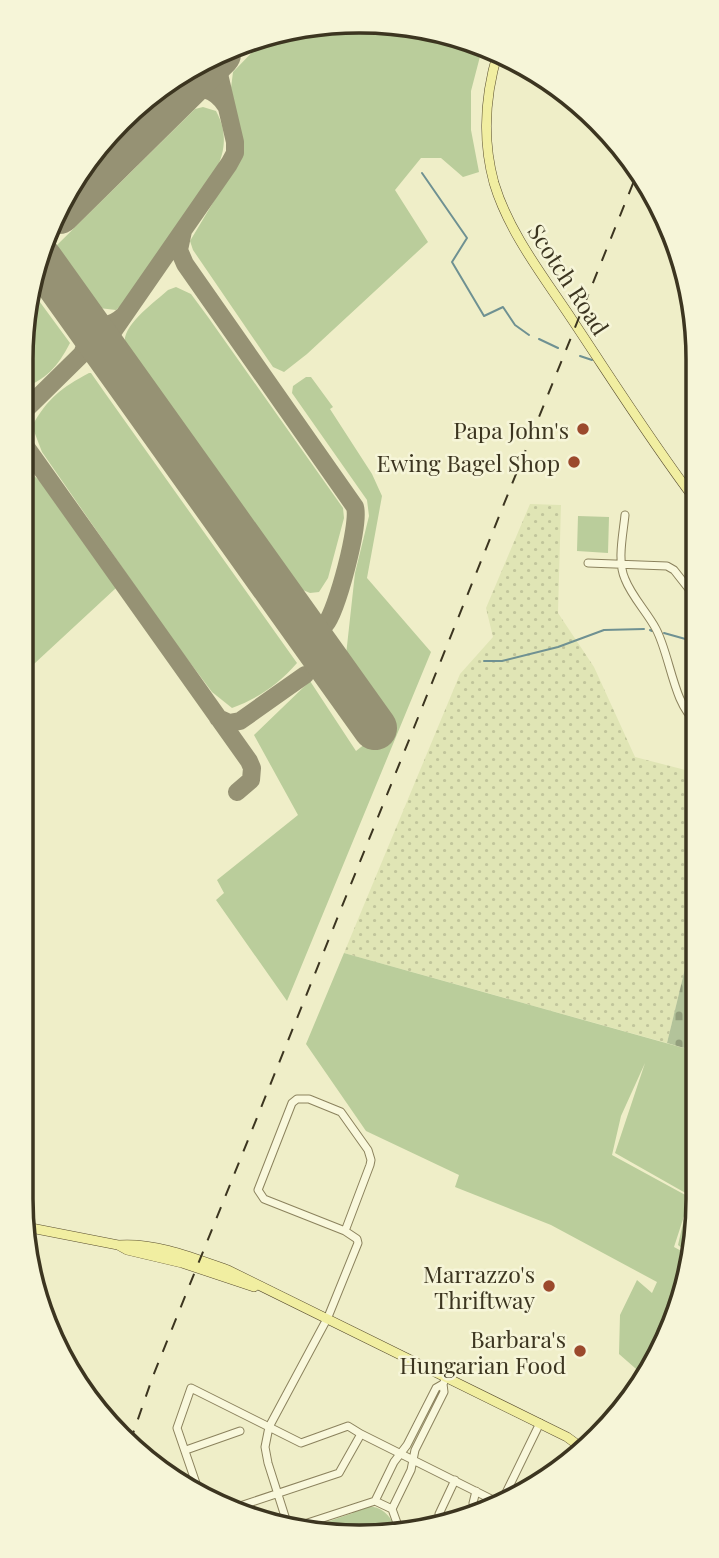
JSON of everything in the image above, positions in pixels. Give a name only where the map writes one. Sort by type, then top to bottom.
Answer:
[{"type":"main road","name":"Scotch Road","points":[[495,63],[489,88],[486,125],[492,171],[507,216],[564,308],[686,483]]},
{"type":"main road","points":[[35,1229],[118,1245],[137,1245],[195,1259],[239,1275],[328,1317],[445,1380],[540,1423],[576,1443]]},
{"type":"street","points":[[625,515],[621,564],[625,579],[656,629],[668,656],[686,713]]},
{"type":"street","points":[[588,563],[667,566],[674,570],[686,585]]},
{"type":"street","points":[[285,1516],[265,1447],[268,1427],[328,1317],[358,1243],[345,1231],[264,1199],[258,1191],[292,1103],[296,1099],[309,1099],[341,1112],[370,1154],[370,1165],[345,1231]]},
{"type":"street","points":[[375,1501],[436,1388],[445,1380]]},
{"type":"street","points":[[392,1509],[411,1470],[415,1450],[444,1392],[445,1380]]},
{"type":"street","points":[[196,1481],[177,1428],[191,1388],[301,1443],[348,1426],[490,1497]]},
{"type":"street","points":[[506,1490],[540,1423]]},
{"type":"street","points":[[186,1450],[240,1431]]},
{"type":"street","points":[[246,1504],[339,1473],[361,1434]]},
{"type":"street","points":[[439,1515],[455,1480]]},
{"type":"street","points":[[473,1504],[477,1492]]},
{"type":"street","points":[[313,1521],[375,1501],[392,1509],[397,1522]]},
{"type":"green space","points":[[338,34],[402,36],[444,44],[480,57],[471,91],[471,130],[479,172],[463,177],[441,158],[421,158],[395,190],[428,242],[284,372],[273,367],[193,250],[190,241],[244,151],[231,88],[233,72],[252,52],[275,44]]},
{"type":"green space","points":[[203,107],[216,111],[222,126],[223,148],[216,170],[122,305],[116,310],[99,308],[56,246],[195,109]]},
{"type":"green space","points":[[176,287],[191,294],[343,508],[344,518],[328,578],[319,592],[310,593],[298,588],[125,343],[125,336],[134,321],[168,290]]},
{"type":"green space","points":[[39,301],[70,343],[61,359],[33,384],[34,338]]},
{"type":"green space","points":[[91,373],[297,663],[267,690],[232,708],[212,692],[42,452],[33,424],[56,395]]},
{"type":"green space","points":[[306,377],[311,377],[333,407],[330,409],[372,474],[382,496],[367,578],[431,652],[287,1001],[216,900],[224,893],[217,880],[298,815],[254,735],[310,681],[356,751],[394,721],[346,655],[355,573],[369,516],[367,500],[292,393],[293,386]]},
{"type":"green space","points":[[33,475],[40,481],[116,588],[33,665]]},
{"type":"green space","points":[[530,504],[561,505],[558,613],[594,667],[635,757],[686,770],[686,964],[667,1043],[344,953],[460,674],[493,637],[486,608]]},
{"type":"green space","points":[[578,516],[609,517],[608,553],[577,551]]},
{"type":"green space","points":[[344,953],[686,1049],[686,1193],[615,1153],[645,1063],[621,1116],[612,1155],[686,1195],[685,1212],[674,1247],[681,1251],[675,1283],[661,1323],[637,1370],[619,1354],[620,1315],[637,1280],[652,1293],[657,1282],[551,1225],[455,1187],[459,1175],[366,1131],[306,1044]]},
{"type":"green space","points":[[686,964],[686,1049],[667,1043]]},
{"type":"green space","points":[[685,1213],[682,1248],[678,1245]]},
{"type":"green space","points":[[368,1506],[377,1508],[387,1514],[393,1523],[360,1525],[325,1523]]},
{"type":"waterway","points":[[422,173],[467,238],[452,262],[484,316],[503,307],[515,325],[529,335]]},
{"type":"waterway","points":[[539,339],[558,348]]},
{"type":"waterway","points":[[580,356],[592,360]]},
{"type":"waterway","points":[[484,661],[502,661],[558,647],[604,630],[644,629]]},
{"type":"waterway","points":[[664,633],[686,639]]},
{"type":"taxiway","points":[[118,368],[109,349],[114,330],[235,153],[235,142],[217,66]]},
{"type":"taxiway","points":[[178,94],[192,89],[211,91],[226,106]]},
{"type":"taxiway","points":[[150,122],[161,101]]},
{"type":"taxiway","points":[[183,231],[179,250],[185,264],[355,507],[354,531],[346,567],[325,625]]},
{"type":"taxiway","points":[[78,311],[88,321],[99,325],[111,323],[123,316]]},
{"type":"taxiway","points":[[33,402],[82,354],[87,342],[87,324]]},
{"type":"taxiway","points":[[33,457],[249,761],[252,768],[251,780],[237,792]]},
{"type":"taxiway","points":[[218,718],[229,723],[240,721],[305,675]]},
{"type":"runway","points":[[80,192],[195,77]]},
{"type":"runway","points":[[47,268],[375,728]]},
{"type":"railway","points":[[133,1433],[153,1376],[634,182]]},
{"type":"place","name":"Papa John's","points":[[583,429]]},
{"type":"place","name":"Ewing Bagel Shop","points":[[574,462]]},
{"type":"place","name":"Marrazzo's Thriftway","points":[[549,1286]]},
{"type":"place","name":"Barbara's Hungarian Food","points":[[580,1351]]}]
